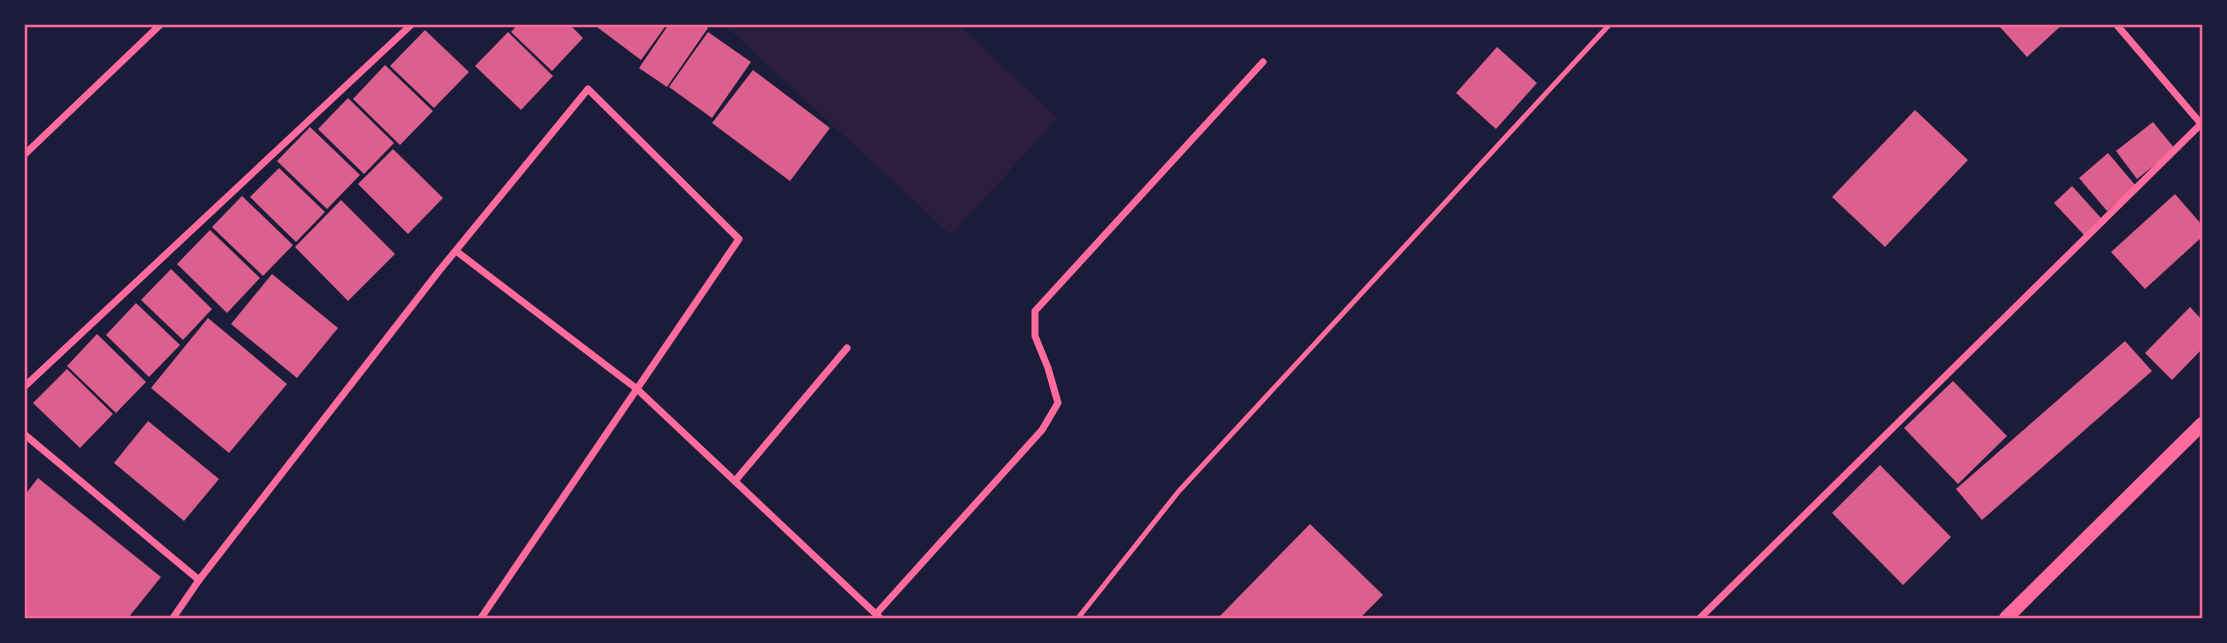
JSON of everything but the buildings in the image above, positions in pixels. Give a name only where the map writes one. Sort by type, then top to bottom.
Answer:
[{"type":"main road","points":[[2006,618],[2203,424]]},
{"type":"street","points":[[24,155],[161,24]]},
{"type":"street","points":[[24,387],[412,24]]},
{"type":"street","points":[[1700,618],[2202,125],[2116,24]]},
{"type":"street","points":[[456,251],[637,389],[878,616],[1042,430],[1058,403],[1035,336],[1035,311],[1264,62]]},
{"type":"street","points":[[173,618],[199,580],[456,251],[589,89],[739,239],[481,618]]},
{"type":"street","points":[[735,481],[847,348]]},
{"type":"street","points":[[24,433],[199,580]]},
{"type":"lane","points":[[1078,618],[1179,491],[1610,24]]},
{"type":"shaded area","points":[[724,25],[959,25],[1058,118],[951,235]]}]
